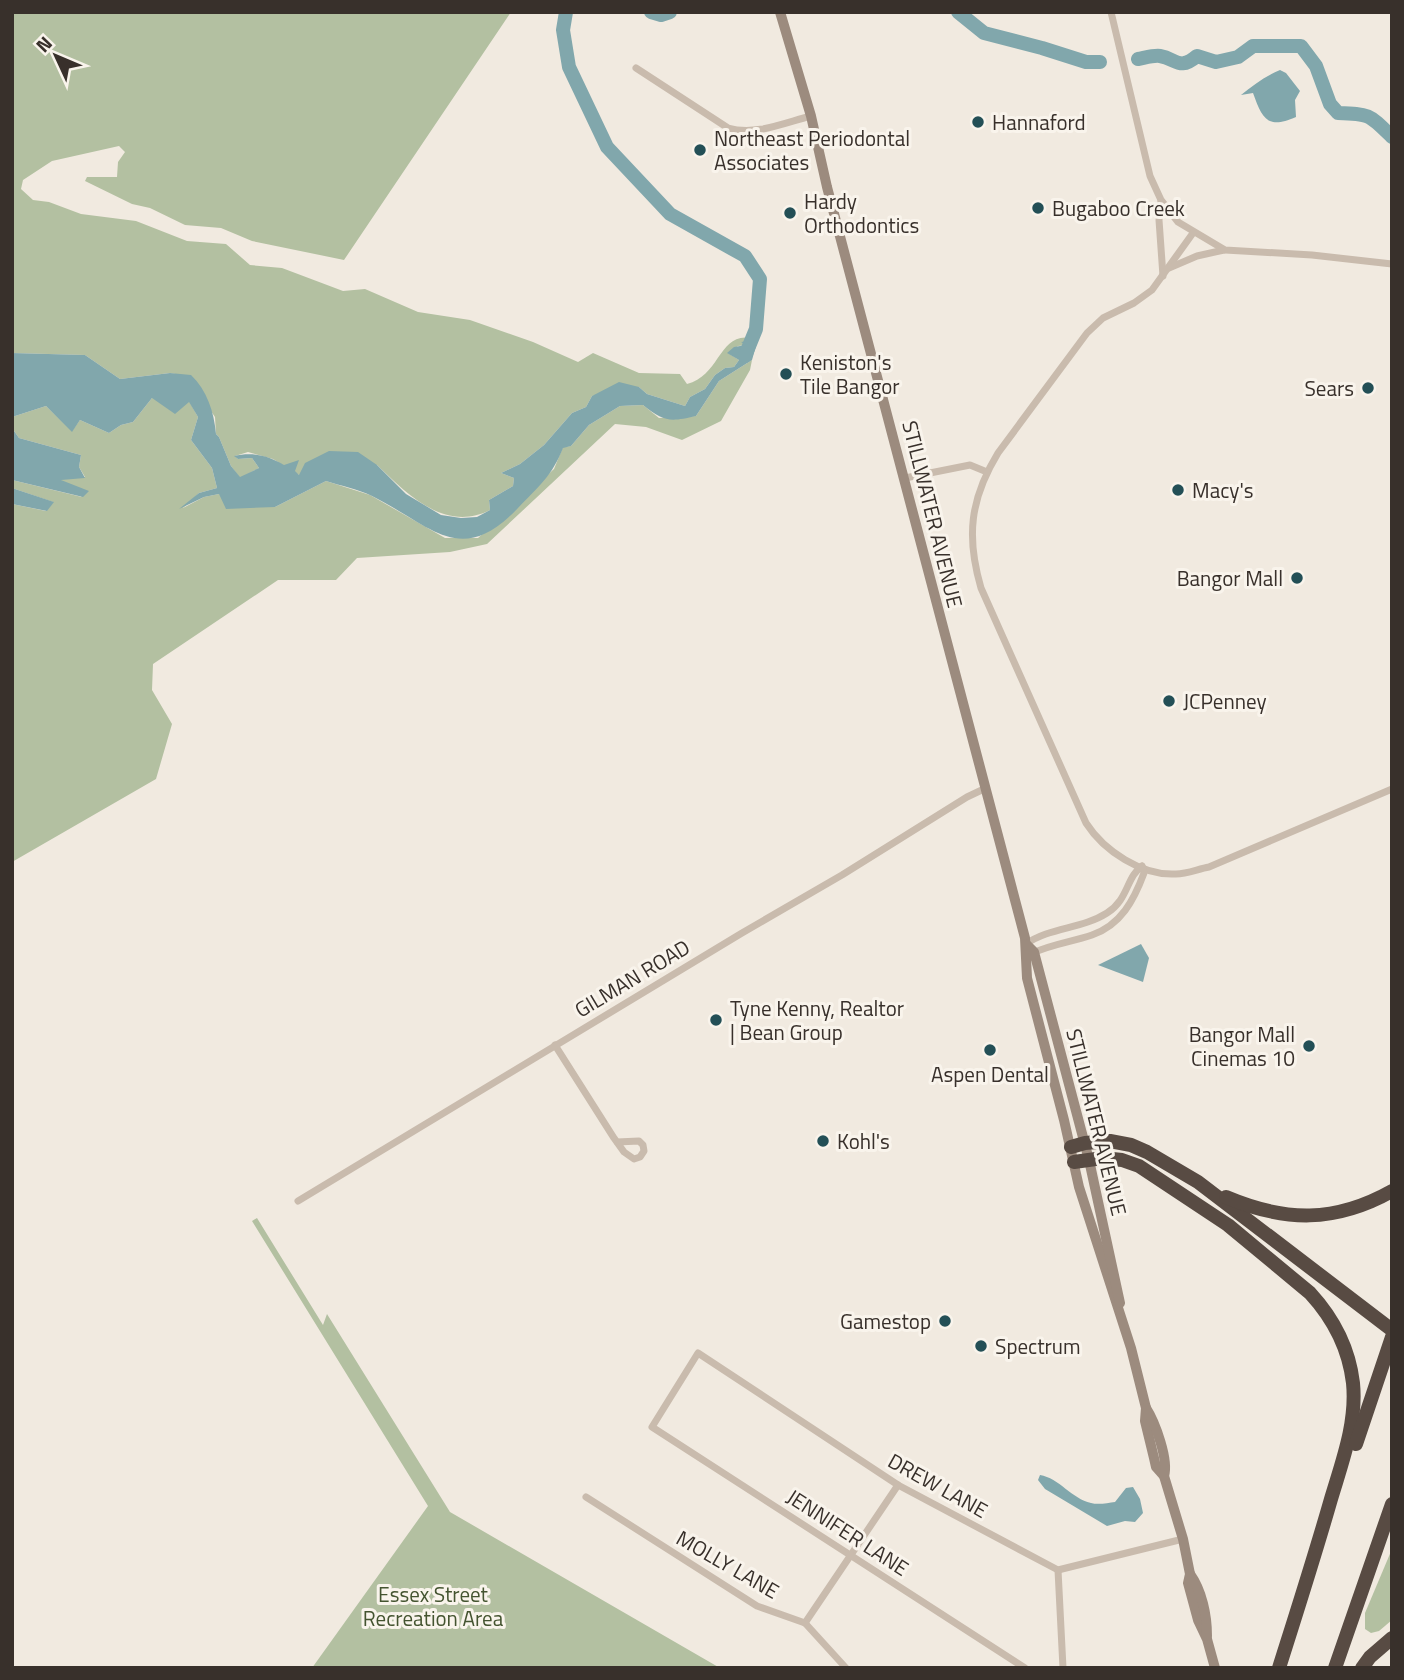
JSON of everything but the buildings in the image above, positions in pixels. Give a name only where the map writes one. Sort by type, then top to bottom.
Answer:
[{"type":"highway","points":[[1078,1145],[1110,1141],[1131,1144],[1218,1193],[1255,1208],[1294,1216],[1340,1213],[1392,1191]]},
{"type":"highway","points":[[1082,1161],[1122,1160],[1139,1166],[1228,1225],[1296,1280],[1323,1308],[1345,1349],[1353,1385],[1351,1426],[1279,1668]]},
{"type":"highway","points":[[1198,1182],[1392,1330]]},
{"type":"highway","points":[[1318,1544],[1392,1337]]},
{"type":"highway","points":[[1335,1668],[1392,1504]]},
{"type":"highway","points":[[1362,1668],[1370,1657],[1392,1638]]},
{"type":"main road","name":"STILLWATER AVENUE","points":[[779,12],[811,116],[1082,1161],[1094,1188],[1119,1291],[1121,1313],[1146,1408],[1153,1418],[1167,1467],[1164,1476],[1183,1539],[1190,1574],[1196,1583],[1207,1619],[1207,1639],[1215,1668]]},
{"type":"street","points":[[1111,12],[1150,176],[1161,200],[1178,222],[1225,250]]},
{"type":"street","points":[[636,68],[728,128],[737,131],[750,131],[811,116]]},
{"type":"street","points":[[1161,200],[1159,220],[1163,276]]},
{"type":"street","points":[[1193,233],[1163,276],[1140,298],[1103,318],[1087,333],[998,453],[987,472],[974,512],[971,534],[974,562],[981,588],[1087,822],[1095,835],[1125,859],[1155,872],[1177,874],[1209,867],[1392,789]]},
{"type":"street","points":[[1169,268],[1198,256],[1225,250],[1312,255],[1392,264]]},
{"type":"street","points":[[905,478],[970,465],[987,472]]},
{"type":"street","name":"GILMAN ROAD","points":[[298,1201],[986,788]]},
{"type":"street","points":[[1029,951],[1093,935],[1120,917],[1134,899],[1144,873],[1142,866]]},
{"type":"street","points":[[1029,951],[1037,937],[1094,921],[1110,912],[1121,901],[1134,871],[1142,866]]},
{"type":"street","points":[[555,1045],[617,1142]]},
{"type":"street","name":"DREW LANE","points":[[652,1427],[698,1353],[898,1485],[1058,1570]]},
{"type":"street","name":"JENNIFER LANE","points":[[652,1427],[1025,1668]]},
{"type":"street","points":[[805,1623],[898,1485]]},
{"type":"street","name":"MOLLY LANE","points":[[586,1497],[757,1606],[805,1623],[846,1668]]},
{"type":"street","points":[[1063,1668],[1058,1570],[1183,1539]]},
{"type":"green space","points":[[12,12],[511,12],[344,260],[252,241],[221,228],[185,225],[150,208],[132,204],[85,181],[87,177],[117,177],[118,162],[125,152],[119,146],[52,161],[23,180],[21,189],[33,200],[49,202],[81,214],[136,221],[187,241],[226,244],[250,265],[282,268],[343,291],[365,289],[418,312],[470,320],[533,342],[578,362],[593,353],[639,373],[680,374],[687,384],[706,373],[732,342],[740,338],[750,338],[747,345],[738,346],[728,353],[739,360],[734,367],[725,368],[715,375],[705,389],[690,397],[685,406],[647,394],[639,387],[592,396],[586,407],[572,413],[544,445],[520,464],[501,473],[514,478],[513,486],[489,500],[490,510],[473,516],[442,514],[428,507],[401,488],[377,465],[299,475],[273,459],[248,452],[235,456],[238,459],[252,458],[259,468],[240,478],[231,466],[216,434],[215,417],[187,376],[170,373],[120,379],[85,355],[12,353]]},
{"type":"green space","points":[[752,360],[750,370],[721,421],[682,440],[646,427],[615,424],[487,544],[450,552],[357,558],[336,580],[278,580],[153,664],[152,690],[172,724],[156,779],[12,862],[12,504],[46,511],[53,502],[12,488],[12,480],[82,497],[59,479],[85,477],[79,467],[81,455],[19,438],[12,428],[12,417],[46,406],[72,431],[80,420],[109,433],[121,425],[133,422],[152,398],[189,401],[198,417],[191,440],[212,468],[217,488],[199,493],[183,508],[204,497],[219,494],[275,507],[326,481],[370,495],[445,538],[478,538],[554,469],[563,447],[571,446],[589,425],[620,406],[643,405],[659,418],[696,416],[719,381]]},
{"type":"green space","name":"Essex Street Recreation Area","points":[[257,1218],[323,1325],[327,1314],[450,1512],[720,1668],[312,1668],[428,1506],[252,1221]]},
{"type":"green space","points":[[1392,1549],[1392,1620],[1379,1631],[1371,1633],[1365,1629],[1365,1613]]},
{"type":"water","points":[[1280,70],[1286,73],[1300,91],[1295,100],[1296,117],[1272,122],[1259,109],[1253,93],[1241,95]]},
{"type":"water","points":[[750,338],[758,339],[752,360],[719,381],[696,416],[668,419],[656,415],[643,405],[620,406],[589,425],[571,446],[563,448],[544,480],[497,526],[479,536],[462,539],[429,529],[367,494],[326,481],[275,507],[226,509],[219,494],[204,497],[179,509],[199,493],[217,488],[212,468],[191,440],[198,417],[189,402],[175,414],[152,398],[133,422],[121,425],[109,433],[80,420],[72,432],[46,406],[12,417],[12,353],[85,355],[120,379],[170,373],[191,375],[205,394],[214,418],[216,434],[231,466],[240,477],[259,468],[252,458],[238,459],[234,456],[259,455],[284,465],[299,460],[295,471],[299,475],[305,463],[329,451],[358,452],[377,465],[406,494],[441,515],[477,517],[490,510],[489,500],[513,486],[514,478],[501,473],[520,464],[544,445],[572,413],[586,407],[592,396],[619,382],[639,387],[647,394],[685,406],[690,397],[705,389],[715,375],[725,368],[734,367],[739,360],[727,353],[734,347],[746,345],[741,342],[749,341]]},
{"type":"water","points":[[12,428],[19,438],[81,455],[79,467],[85,478],[61,480],[89,491],[83,497],[12,480]]},
{"type":"water","points":[[12,488],[54,502],[47,511],[12,504]]},
{"type":"water","points":[[1141,944],[1149,958],[1143,982],[1098,965]]},
{"type":"water","points":[[1040,1475],[1094,1504],[1115,1502],[1126,1488],[1133,1487],[1140,1499],[1143,1513],[1135,1522],[1125,1521],[1107,1526],[1045,1489],[1038,1480]]},
{"type":"waterway","points":[[566,12],[563,30],[569,67],[607,147],[670,214],[745,256],[760,279],[756,329],[745,356]]},
{"type":"waterway","points":[[651,12],[661,15],[670,12]]},
{"type":"waterway","points":[[958,12],[984,33],[1086,62],[1100,62]]},
{"type":"waterway","points":[[1138,59],[1160,56],[1186,63],[1197,56],[1216,62],[1238,57],[1253,46],[1301,46],[1316,66],[1330,104],[1338,113],[1368,117],[1392,137]]},
{"type":"place","name":"Hannaford","points":[[978,122]]},
{"type":"place","name":"Northeast Periodontal Associates","points":[[700,150]]},
{"type":"place","name":"Bugaboo Creek","points":[[1038,208]]},
{"type":"place","name":"Hardy Orthodontics","points":[[790,213]]},
{"type":"place","name":"Keniston's Tile Bangor","points":[[786,374]]},
{"type":"place","name":"Sears","points":[[1368,388]]},
{"type":"place","name":"Macy's","points":[[1178,490]]},
{"type":"place","name":"Bangor Mall","points":[[1297,578]]},
{"type":"place","name":"JCPenney","points":[[1169,701]]},
{"type":"place","name":"Tyne Kenny, Realtor | Bean Group","points":[[716,1020]]},
{"type":"place","name":"Bangor Mall Cinemas 10","points":[[1309,1046]]},
{"type":"place","name":"Aspen Dental","points":[[990,1050]]},
{"type":"place","name":"Kohl's","points":[[823,1141]]},
{"type":"place","name":"Gamestop","points":[[945,1321]]},
{"type":"place","name":"Spectrum","points":[[981,1346]]}]
